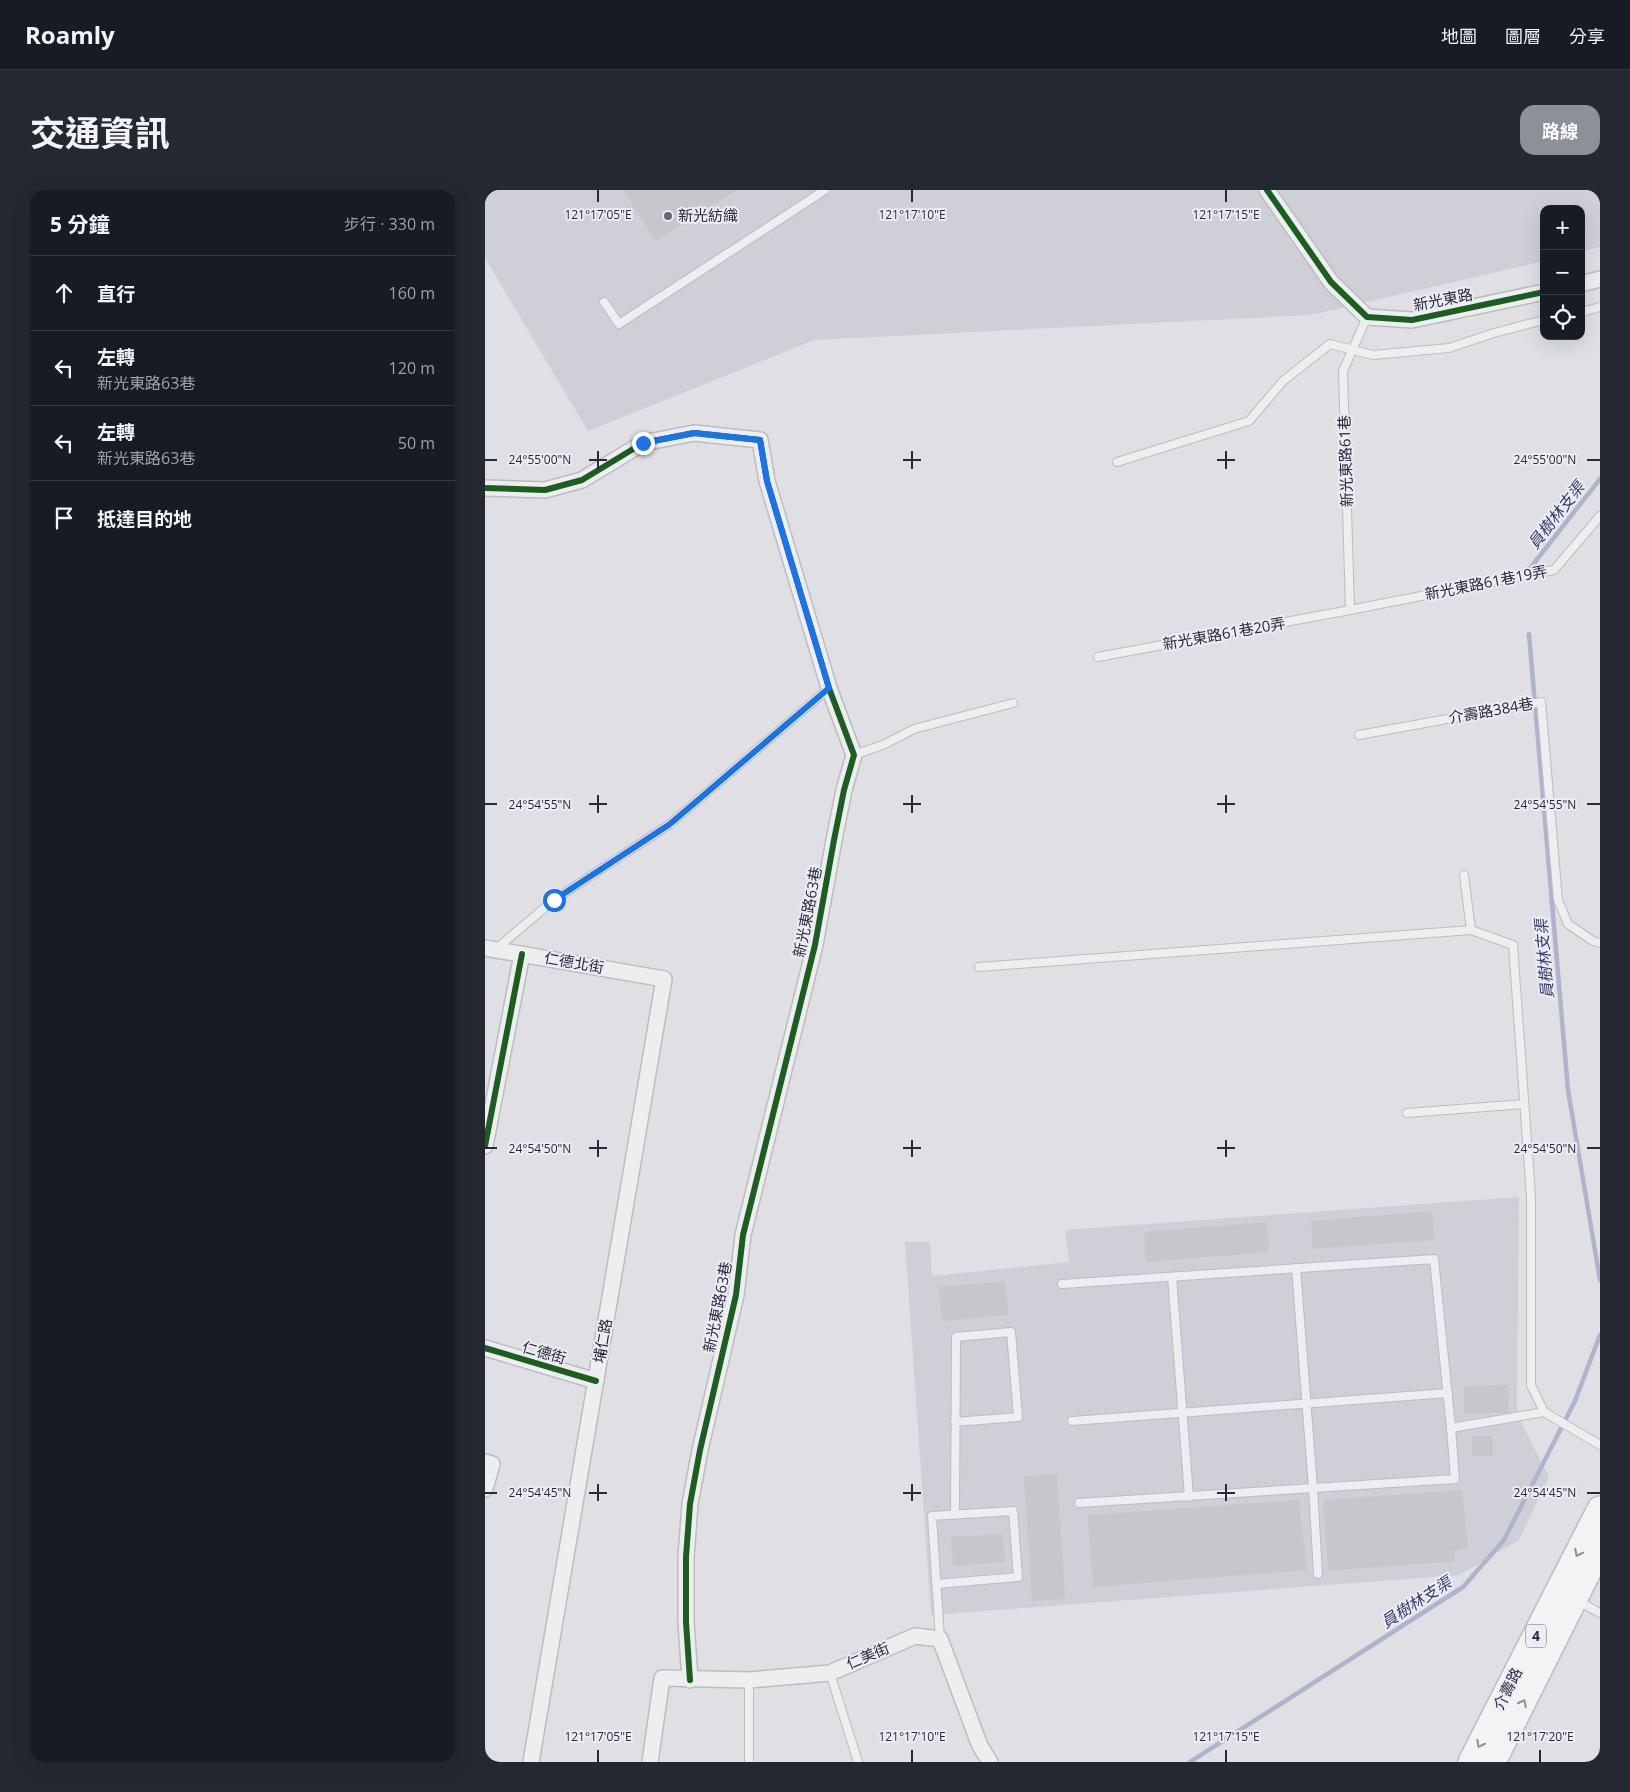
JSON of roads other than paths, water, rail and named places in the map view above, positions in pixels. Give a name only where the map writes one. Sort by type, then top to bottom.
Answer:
[{"type":"main road","name":"介壽路","points":[[1493,1762],[1567,1594],[1600,1509]]},
{"type":"main road","name":"介壽路","points":[[1471,1762],[1567,1594],[1600,1548]]},
{"type":"street","points":[[1267,190],[1331,282],[1367,317]]},
{"type":"street","points":[[1585,283],[1600,279]]},
{"type":"street","name":"新光東路","points":[[1367,317],[1412,320],[1540,293]]},
{"type":"street","points":[[485,488],[545,490],[582,480],[643,443],[694,433],[760,440],[767,481],[829,688],[854,755]]},
{"type":"street","name":"新光東路63巷","points":[[690,1680],[686,1622],[686,1558],[690,1504],[700,1450],[736,1295],[743,1235],[815,945],[839,815],[854,755]]},
{"type":"street","name":"仁德北街","points":[[490,948],[664,979]]},
{"type":"street","points":[[485,1146],[522,954]]},
{"type":"street","name":"埔仁路","points":[[531,1762],[664,979]]},
{"type":"street","name":"仁德街","points":[[485,1348],[596,1381]]},
{"type":"street","points":[[485,1462],[492,1464],[485,1490]]},
{"type":"street","name":"仁美街","points":[[650,1762],[663,1678],[749,1680],[830,1673],[915,1636],[940,1638]]},
{"type":"street","points":[[940,1638],[980,1746],[990,1762]]},
{"type":"lane","points":[[604,302],[619,324],[825,190]]},
{"type":"lane","points":[[1585,311],[1600,307]]},
{"type":"lane","name":"新光東路61巷","points":[[1350,610],[1343,371],[1367,317]]},
{"type":"lane","points":[[1117,462],[1249,421],[1283,381],[1330,344],[1373,355],[1449,348],[1494,333],[1540,321]]},
{"type":"lane","name":"新光東路61巷19弄","points":[[1350,610],[1554,570],[1600,516]]},
{"type":"lane","name":"新光東路61巷20弄","points":[[1098,657],[1350,610]]},
{"type":"lane","points":[[490,948],[554,900],[670,824],[829,688]]},
{"type":"lane","name":"介壽路384巷","points":[[1359,735],[1541,702],[1558,900],[1569,924],[1593,941],[1600,943]]},
{"type":"lane","points":[[854,755],[885,744],[914,729],[1013,703]]},
{"type":"lane","points":[[1464,875],[1471,930]]},
{"type":"lane","points":[[979,967],[1471,930],[1513,945],[1531,1197],[1531,1385],[1544,1412],[1600,1445]]},
{"type":"lane","points":[[1407,1113],[1524,1104]]},
{"type":"lane","points":[[1062,1284],[1434,1259],[1455,1479],[1079,1504]]},
{"type":"lane","points":[[1296,1268],[1318,1574]]},
{"type":"lane","points":[[1172,1277],[1189,1496]]},
{"type":"lane","points":[[955,1422],[964,1422],[991,1420],[1018,1417],[1011,1332],[956,1338],[955,1347],[955,1416],[955,1426],[955,1436],[955,1446],[955,1505],[955,1515]]},
{"type":"lane","points":[[1072,1421],[1448,1394]]},
{"type":"lane","points":[[1451,1428],[1544,1412]]},
{"type":"lane","points":[[936,1584],[1018,1577],[1013,1511],[932,1516],[936,1584],[940,1638]]},
{"type":"lane","points":[[1567,1594],[1600,1613]]},
{"type":"lane","points":[[830,1673],[858,1762]]},
{"type":"lane","points":[[749,1680],[749,1762]]},
{"type":"waterway","name":"員樹林支渠","points":[[1531,567],[1600,479]]},
{"type":"waterway","name":"員樹林支渠","points":[[1529,634],[1568,1090],[1600,1280]]},
{"type":"waterway","name":"員樹林支渠","points":[[1190,1762],[1463,1587],[1504,1540],[1575,1401],[1600,1335]]},
{"type":"place","name":"新光紡織","points":[[668,216]]}]
